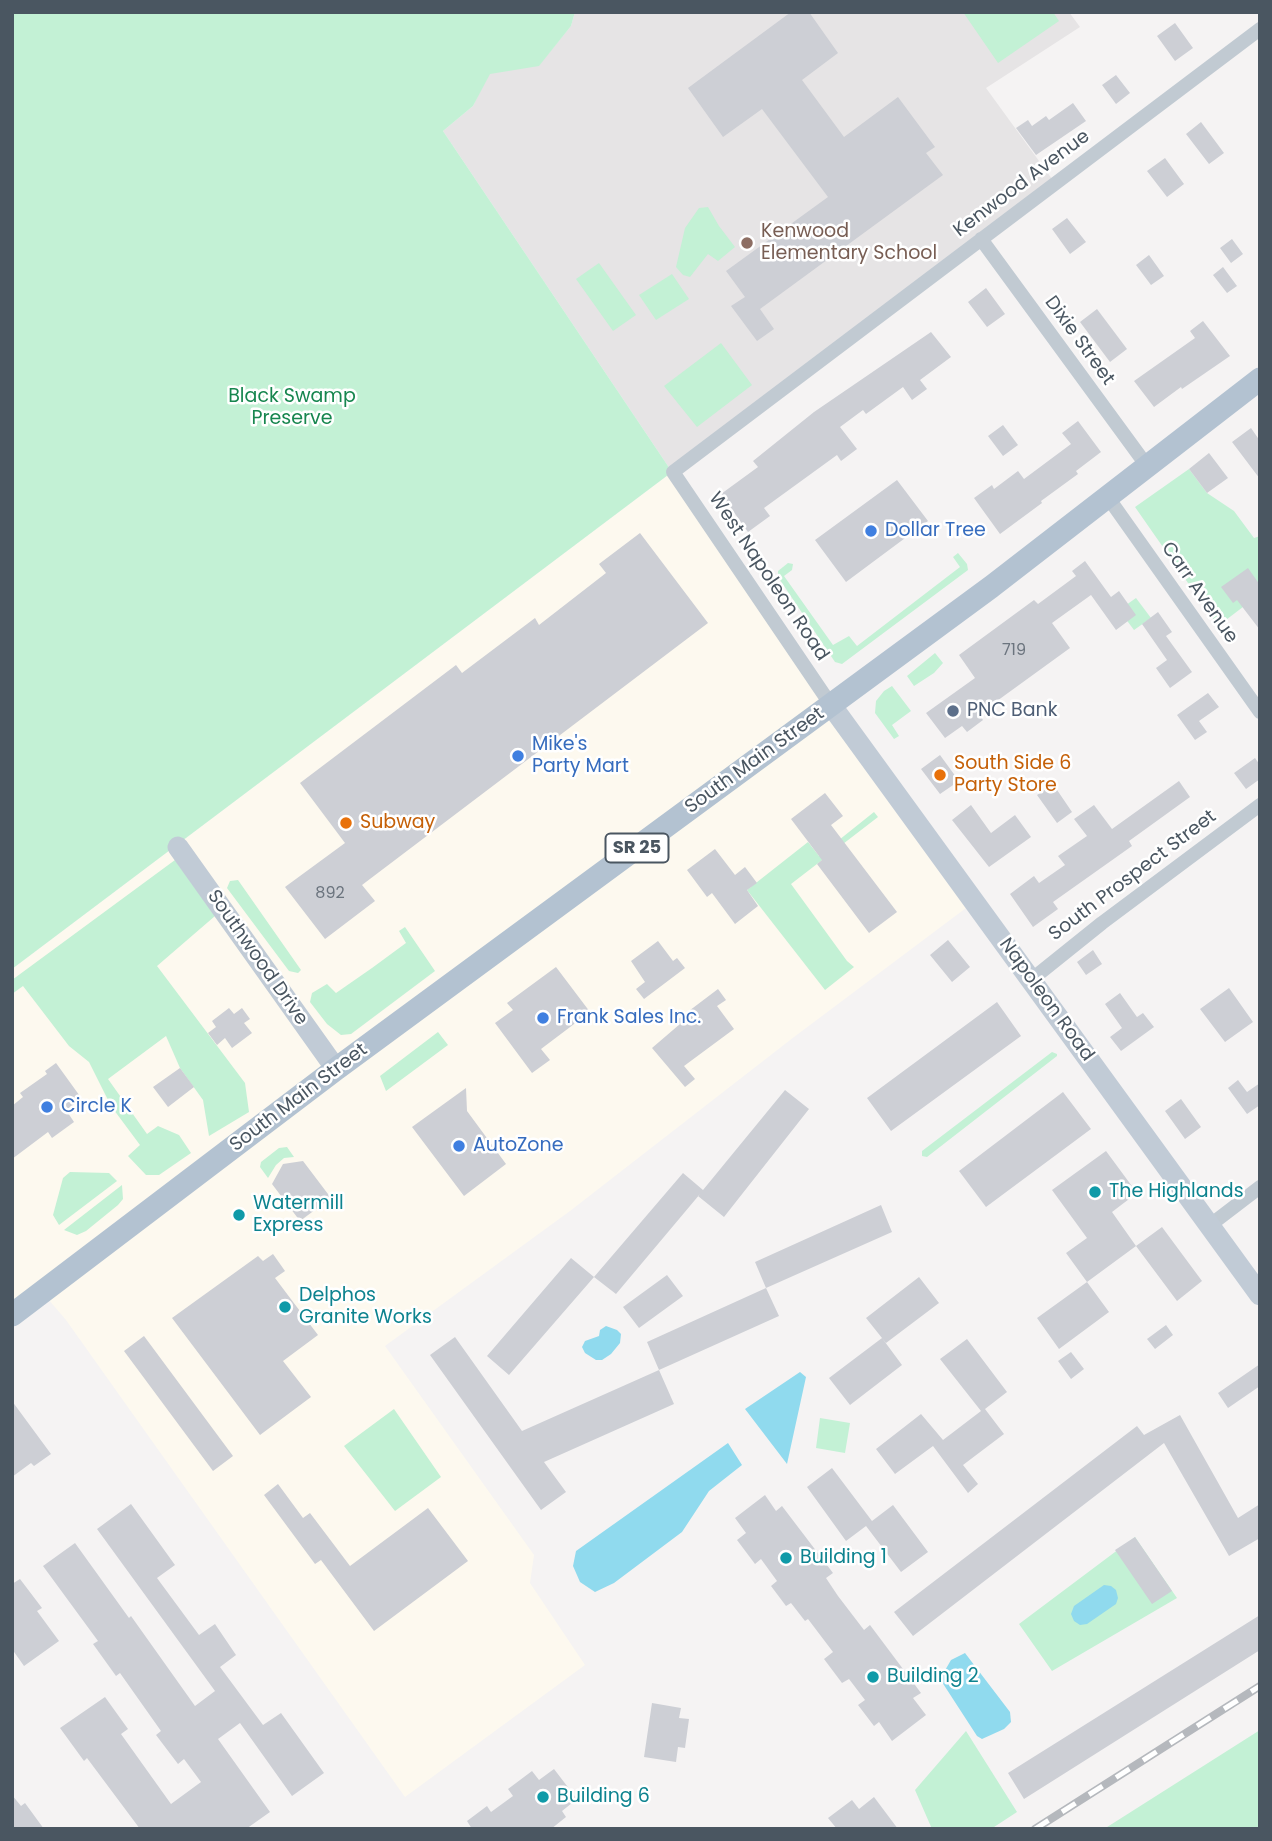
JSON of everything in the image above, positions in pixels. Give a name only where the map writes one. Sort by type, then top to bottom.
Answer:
[{"type":"main road","name":"South Main Street","points":[[12,1315],[336,1069],[991,587],[1260,379]]},
{"type":"main road","name":"Napoleon Road","points":[[831,705],[1260,1295]]},
{"type":"main road","name":"Southwood Drive","points":[[178,847],[336,1069]]},
{"type":"street","name":"Kenwood Avenue","points":[[673,472],[1260,29]]},
{"type":"street","name":"Dixie Street","points":[[981,239],[1147,466]]},
{"type":"street","name":"West Napoleon Road","points":[[673,472],[831,705]]},
{"type":"street","name":"Carr Avenue","points":[[1107,496],[1260,712]]},
{"type":"street","name":"South Prospect Street","points":[[1031,980],[1260,804]]},
{"type":"street","points":[[1209,1226],[1260,1187]]},
{"type":"shaded area","name":"Kenwood Elementary School","points":[[575,12],[1069,12],[1080,27],[986,88],[1055,183],[672,472],[443,131],[473,106],[489,73],[539,65],[571,26]]},
{"type":"shaded area","points":[[672,472],[974,902],[794,1037],[570,1211],[385,1346],[534,1555],[530,1583],[585,1665],[405,1797],[66,1320],[42,1292],[12,1315],[12,969]]},
{"type":"green space","name":"Black Swamp Preserve","points":[[12,12],[575,12],[571,26],[539,66],[490,74],[473,106],[443,131],[672,472],[12,969]]},
{"type":"green space","points":[[963,12],[1053,12],[1059,21],[998,63]]},
{"type":"green space","points":[[708,207],[735,247],[718,261],[708,254],[690,277],[683,275],[676,267],[685,228],[699,208]]},
{"type":"green space","points":[[599,263],[636,315],[613,331],[576,279]]},
{"type":"green space","points":[[672,274],[689,299],[656,320],[639,295]]},
{"type":"green space","points":[[721,343],[752,385],[697,427],[664,386]]},
{"type":"green space","points":[[1189,469],[1207,493],[1234,511],[1254,538],[1260,536],[1260,594],[1218,626],[1135,507]]},
{"type":"green space","points":[[958,553],[967,564],[968,570],[842,664],[835,662],[778,577],[778,571],[788,563],[793,564],[792,570],[784,576],[833,645],[849,636],[857,646],[960,567],[953,557]]},
{"type":"green space","points":[[1136,598],[1151,618],[1134,630],[1119,610]]},
{"type":"green space","points":[[935,653],[943,663],[934,673],[914,686],[907,676]]},
{"type":"green space","points":[[892,686],[911,711],[892,725],[899,736],[894,739],[875,713],[876,701]]},
{"type":"green space","points":[[874,812],[878,817],[791,884],[854,967],[825,990],[747,890],[808,842],[819,856]]},
{"type":"green space","points":[[175,860],[215,916],[157,966],[245,1083],[249,1112],[209,1136],[203,1100],[180,1068],[166,1036],[108,1079],[147,1134],[158,1126],[179,1135],[191,1153],[159,1175],[146,1175],[128,1156],[140,1145],[111,1106],[89,1062],[69,1046],[23,986],[12,994],[12,980]]},
{"type":"green space","points":[[238,880],[301,970],[298,973],[289,971],[227,888],[230,881]]},
{"type":"green space","points":[[405,927],[435,971],[351,1034],[341,1035],[327,1024],[310,1002],[312,993],[327,984],[336,993],[372,968],[406,943],[399,931]]},
{"type":"green space","points":[[438,1032],[448,1045],[386,1091],[380,1076]]},
{"type":"green space","points":[[1052,1052],[1057,1056],[927,1157],[922,1156],[922,1151]]},
{"type":"green space","points":[[287,1147],[294,1157],[284,1158],[268,1178],[260,1167],[261,1162],[279,1148]]},
{"type":"green space","points":[[70,1172],[109,1173],[117,1181],[59,1225],[53,1215],[63,1178]]},
{"type":"green space","points":[[122,1185],[123,1199],[86,1231],[77,1235],[64,1230]]},
{"type":"green space","points":[[394,1409],[441,1477],[395,1511],[344,1446]]},
{"type":"green space","points":[[820,1418],[850,1423],[845,1453],[816,1448]]},
{"type":"green space","points":[[1135,1537],[1177,1598],[1052,1671],[1019,1624]]},
{"type":"green space","points":[[1260,1730],[1260,1829],[1104,1829]]},
{"type":"green space","points":[[966,1731],[1017,1812],[991,1829],[932,1829],[915,1790]]},
{"type":"water","points":[[606,1326],[621,1334],[620,1343],[611,1354],[602,1360],[596,1360],[585,1353],[582,1347],[585,1341],[599,1336],[600,1330]]},
{"type":"water","points":[[800,1372],[806,1377],[787,1464],[745,1409]]},
{"type":"water","points":[[728,1443],[742,1465],[709,1491],[682,1532],[614,1583],[595,1592],[580,1582],[573,1566],[576,1551]]},
{"type":"water","points":[[1104,1585],[1116,1590],[1116,1604],[1087,1624],[1080,1625],[1074,1621],[1071,1614],[1074,1606]]},
{"type":"water","points":[[965,1653],[1010,1712],[1011,1722],[1004,1729],[982,1739],[977,1736],[940,1679],[951,1660]]},
{"type":"building","points":[[791,12],[809,12],[838,53],[802,80],[844,137],[898,97],[935,147],[926,153],[943,175],[760,309],[774,329],[757,341],[731,306],[745,297],[726,271],[828,197],[762,109],[723,137],[688,88]]},
{"type":"building","points":[[1175,23],[1193,48],[1175,61],[1157,36]]},
{"type":"building","points":[[1116,75],[1130,93],[1116,104],[1102,85]]},
{"type":"building","points":[[1073,103],[1086,121],[1036,155],[1016,128],[1028,120],[1032,126],[1046,116],[1049,120]]},
{"type":"building","points":[[1201,122],[1224,153],[1209,164],[1186,134]]},
{"type":"building","points":[[1165,158],[1184,184],[1167,197],[1147,171]]},
{"type":"building","points":[[1067,218],[1086,242],[1070,254],[1052,229]]},
{"type":"building","points":[[1232,239],[1243,254],[1231,263],[1220,248]]},
{"type":"building","points":[[1149,255],[1164,276],[1151,285],[1136,265]]},
{"type":"building","points":[[1223,267],[1237,286],[1227,293],[1213,275]]},
{"type":"building","points":[[986,288],[1005,314],[987,327],[968,302]]},
{"type":"building","points":[[1097,309],[1127,349],[1110,362],[1080,322]]},
{"type":"building","points":[[1203,321],[1230,356],[1154,407],[1134,381],[1195,338],[1190,331]]},
{"type":"building","points":[[931,332],[951,357],[920,380],[927,389],[912,400],[903,387],[866,414],[863,410],[840,427],[857,449],[841,461],[837,455],[764,508],[770,516],[748,532],[721,494],[758,467],[753,461],[814,412]]},
{"type":"building","points":[[1078,421],[1101,452],[1076,471],[1078,474],[1000,534],[974,498],[992,485],[994,489],[1018,471],[1024,479],[1071,444],[1062,433]]},
{"type":"building","points":[[1003,425],[1018,445],[1003,456],[988,436]]},
{"type":"building","points":[[1251,428],[1260,441],[1260,479],[1232,442]]},
{"type":"building","points":[[1209,453],[1228,478],[1207,493],[1189,469]]},
{"type":"building","name":"Dollar Tree","points":[[897,480],[928,521],[846,582],[815,540]]},
{"type":"building","points":[[640,533],[708,623],[362,885],[375,901],[325,939],[285,887],[345,843],[300,783],[456,665],[462,673],[535,618],[539,625],[606,573],[599,564]]},
{"type":"building","points":[[1085,561],[1111,597],[1119,591],[1136,615],[1116,630],[1091,595],[1052,623],[1070,648],[979,714],[983,720],[967,732],[962,726],[945,738],[926,713],[975,678],[959,655],[1034,600],[1038,604],[1076,576],[1072,571]]},
{"type":"building","points":[[1248,568],[1260,585],[1260,630],[1237,600],[1233,603],[1221,587]]},
{"type":"building","points":[[1158,612],[1172,632],[1166,636],[1192,672],[1170,688],[1156,668],[1167,660],[1142,624]]},
{"type":"building","points":[[1208,693],[1219,707],[1199,721],[1207,732],[1195,740],[1177,715]]},
{"type":"building","name":"South Side 6 Party Store","points":[[940,755],[959,781],[940,794],[921,769]]},
{"type":"building","points":[[1255,758],[1260,765],[1260,779],[1246,789],[1234,773]]},
{"type":"building","points":[[1179,781],[1190,797],[1129,841],[1132,846],[1053,902],[1058,909],[1033,927],[1010,894],[1034,876],[1039,883],[1065,865],[1058,856],[1087,836],[1074,819],[1094,805],[1112,829]]},
{"type":"building","points":[[1053,784],[1072,812],[1057,823],[1037,795]]},
{"type":"building","points":[[825,793],[843,816],[831,825],[897,912],[869,933],[817,864],[822,860],[791,819]]},
{"type":"building","points":[[971,805],[991,833],[1015,815],[1031,837],[989,867],[952,820]]},
{"type":"building","points":[[715,849],[735,875],[745,867],[757,883],[747,890],[758,906],[735,924],[712,893],[707,897],[687,870]]},
{"type":"building","points":[[948,940],[970,967],[952,982],[930,955]]},
{"type":"building","points":[[658,941],[673,961],[677,958],[685,968],[644,999],[636,989],[645,982],[631,961]]},
{"type":"building","points":[[1093,950],[1102,964],[1086,975],[1077,962]]},
{"type":"building","name":"Frank Sales Inc.","points":[[556,967],[590,1012],[541,1049],[550,1060],[532,1073],[495,1023],[513,1010],[507,1003]]},
{"type":"building","points":[[1229,988],[1253,1022],[1225,1042],[1200,1009]]},
{"type":"building","points":[[718,989],[726,1000],[717,1006],[734,1029],[684,1066],[695,1079],[685,1087],[652,1048],[680,1024],[677,1020]]},
{"type":"building","points":[[1120,993],[1137,1017],[1143,1013],[1154,1027],[1121,1051],[1110,1037],[1122,1028],[1105,1004]]},
{"type":"building","points":[[997,1002],[1021,1036],[891,1131],[867,1098]]},
{"type":"building","points":[[229,1008],[234,1014],[242,1008],[250,1019],[244,1023],[252,1033],[232,1048],[225,1038],[217,1045],[208,1033],[216,1027],[212,1021]]},
{"type":"building","points":[[56,1063],[82,1099],[66,1110],[74,1122],[52,1138],[48,1132],[12,1159],[12,1106],[23,1097],[20,1093],[47,1074],[45,1071]]},
{"type":"building","points":[[180,1068],[194,1087],[168,1107],[153,1087]]},
{"type":"building","points":[[1238,1080],[1247,1092],[1260,1083],[1260,1105],[1247,1114],[1228,1088]]},
{"type":"building","name":"AutoZone","points":[[466,1088],[467,1111],[506,1164],[464,1196],[412,1127]]},
{"type":"building","points":[[785,1090],[809,1109],[724,1217],[698,1196],[616,1294],[594,1277],[683,1173],[703,1190]]},
{"type":"building","points":[[1063,1092],[1091,1129],[986,1207],[959,1171]]},
{"type":"building","points":[[1181,1099],[1201,1127],[1185,1139],[1165,1111]]},
{"type":"building","points":[[1106,1151],[1137,1193],[1112,1212],[1136,1246],[1087,1282],[1066,1253],[1087,1238],[1052,1190]]},
{"type":"building","points":[[303,1161],[331,1198],[300,1221],[272,1184],[283,1164]]},
{"type":"building","points":[[881,1205],[892,1232],[766,1288],[755,1262]]},
{"type":"building","points":[[1162,1227],[1202,1281],[1177,1301],[1136,1246]]},
{"type":"building","points":[[273,1254],[285,1271],[275,1278],[318,1335],[283,1361],[311,1397],[260,1435],[172,1318],[258,1256],[263,1261]]},
{"type":"building","points":[[571,1258],[594,1277],[509,1375],[487,1356]]},
{"type":"building","points":[[667,1275],[683,1296],[639,1328],[623,1307]]},
{"type":"building","points":[[919,1277],[939,1303],[886,1343],[866,1318]]},
{"type":"building","points":[[1087,1282],[1109,1312],[1059,1349],[1037,1318]]},
{"type":"building","points":[[766,1288],[779,1316],[659,1370],[647,1342]]},
{"type":"building","points":[[1166,1325],[1173,1335],[1155,1349],[1147,1339]]},
{"type":"building","points":[[144,1336],[233,1456],[213,1471],[124,1351]]},
{"type":"building","points":[[455,1337],[522,1431],[659,1370],[674,1404],[544,1462],[566,1492],[541,1510],[430,1355]]},
{"type":"building","points":[[882,1338],[902,1365],[850,1405],[829,1378]]},
{"type":"building","points":[[967,1339],[1007,1392],[985,1409],[1004,1434],[963,1465],[978,1484],[968,1493],[933,1446],[895,1474],[876,1449],[921,1414],[943,1440],[981,1411],[940,1359]]},
{"type":"building","points":[[1071,1352],[1084,1369],[1071,1379],[1058,1361]]},
{"type":"building","points":[[1260,1364],[1260,1386],[1228,1408],[1218,1393]]},
{"type":"building","points":[[12,1401],[51,1454],[34,1466],[31,1463],[12,1477]]},
{"type":"building","points":[[1180,1415],[1238,1518],[1260,1504],[1260,1538],[1229,1556],[1164,1443],[913,1636],[894,1612],[1137,1426],[1144,1435]]},
{"type":"building","points":[[832,1468],[872,1521],[893,1505],[928,1552],[901,1572],[866,1526],[846,1541],[807,1487]]},
{"type":"building","points":[[278,1484],[303,1518],[310,1513],[350,1566],[428,1508],[468,1561],[374,1631],[321,1560],[315,1564],[264,1495]]},
{"type":"building","points":[[765,1495],[776,1511],[782,1506],[833,1573],[826,1578],[838,1596],[864,1630],[870,1625],[921,1693],[913,1698],[926,1715],[892,1741],[879,1722],[874,1726],[858,1705],[865,1700],[849,1679],[842,1683],[824,1659],[833,1652],[808,1619],[805,1621],[791,1603],[786,1606],[771,1586],[777,1581],[761,1559],[755,1564],[737,1540],[746,1533],[735,1518]]},
{"type":"building","points":[[131,1504],[175,1565],[157,1578],[199,1635],[215,1624],[236,1655],[220,1667],[263,1725],[281,1713],[324,1773],[292,1796],[240,1723],[218,1739],[270,1812],[246,1829],[140,1829],[87,1758],[84,1761],[60,1728],[105,1697],[128,1729],[121,1734],[171,1804],[201,1782],[184,1759],[178,1764],[156,1735],[161,1731],[120,1673],[116,1676],[93,1644],[98,1641],[43,1566],[75,1543],[195,1706],[215,1691],[97,1529]]},
{"type":"building","points":[[1135,1537],[1172,1591],[1152,1604],[1115,1550]]},
{"type":"building","points":[[20,1579],[42,1608],[37,1611],[59,1641],[24,1666],[12,1649],[12,1584]]},
{"type":"building","points":[[1260,1615],[1260,1650],[1024,1799],[1008,1773]]},
{"type":"building","points":[[652,1703],[681,1708],[679,1718],[689,1719],[685,1748],[678,1747],[676,1762],[644,1757]]},
{"type":"building","name":"Building 6","points":[[554,1769],[577,1799],[562,1811],[566,1817],[551,1829],[472,1829],[467,1821],[487,1806],[491,1812],[513,1796],[508,1789],[532,1771],[539,1780]]},
{"type":"building","points":[[12,1795],[21,1806],[25,1803],[44,1829],[12,1829]]},
{"type":"building","points":[[874,1797],[898,1829],[837,1829],[828,1818],[852,1800],[859,1809]]},
{"type":"railway","points":[[1035,1829],[1260,1686]]},
{"type":"place","name":"Kenwood Elementary School","points":[[747,243]]},
{"type":"place","name":"Dollar Tree","points":[[871,531]]},
{"type":"place","name":"PNC Bank","points":[[953,711]]},
{"type":"place","name":"Mike's Party Mart","points":[[518,756]]},
{"type":"place","name":"South Side 6 Party Store","points":[[940,775]]},
{"type":"place","name":"Subway","points":[[346,823]]},
{"type":"place","name":"Frank Sales Inc.","points":[[543,1018]]},
{"type":"place","name":"Circle K","points":[[47,1107]]},
{"type":"place","name":"AutoZone","points":[[459,1146]]},
{"type":"place","name":"The Highlands","points":[[1095,1192]]},
{"type":"place","name":"Watermill Express","points":[[239,1215]]},
{"type":"place","name":"Delphos Granite Works","points":[[285,1307]]},
{"type":"place","name":"Building 1","points":[[786,1558]]},
{"type":"place","name":"Building 2","points":[[873,1677]]},
{"type":"place","name":"Building 6","points":[[543,1797]]}]
